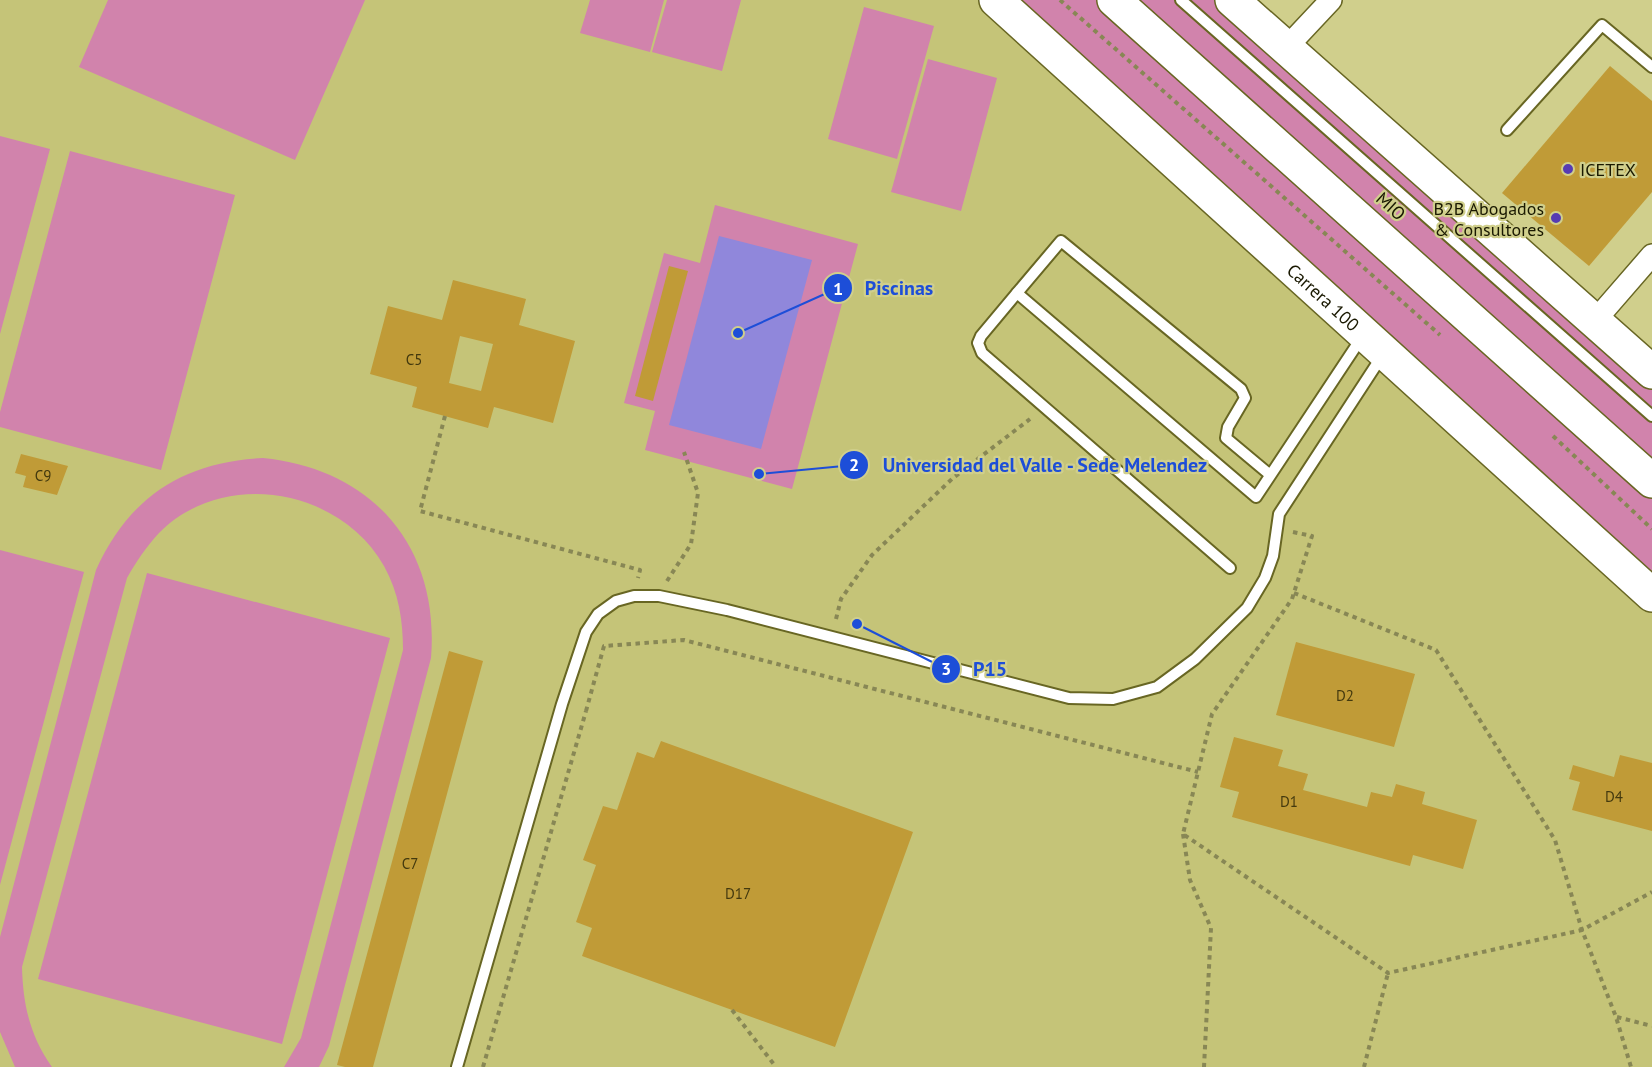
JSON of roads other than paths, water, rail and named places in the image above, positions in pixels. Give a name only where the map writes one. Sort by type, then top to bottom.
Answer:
[{"type":"main road","name":"Carrera 100","points":[[996,0],[1652,595]]},
{"type":"main road","points":[[1114,0],[1652,481]]},
{"type":"main road","points":[[1232,0],[1593,323],[1652,372]]},
{"type":"street","points":[[1286,48],[1331,0]]},
{"type":"street","points":[[1593,323],[1652,255]]},
{"type":"lane","name":"MIO","points":[[1180,0],[1652,416]]},
{"type":"lane","points":[[1507,130],[1602,25],[1652,67]]},
{"type":"lane","points":[[1230,568],[982,353],[978,347],[981,336],[1061,241],[1241,389],[1245,398],[1228,426],[1226,438],[1269,474]]},
{"type":"lane","points":[[1017,293],[1256,496],[1269,474],[1374,344]]},
{"type":"lane","points":[[457,1067],[562,704],[586,632],[598,614],[616,601],[634,596],[659,596],[1069,698],[1091,700],[1133,696],[1157,687],[1177,675],[1247,608],[1265,578],[1278,529],[1279,514],[1374,344]]},
{"type":"place","name":"ICETEX","points":[[1568,169]]},
{"type":"place","name":"B2B Abogados & Consultores","points":[[1556,218]]},
{"type":"place","name":"Piscinas","points":[[738,333]]},
{"type":"place","name":"Universidad del Valle - Sede Melendez","points":[[759,474]]},
{"type":"place","name":"P15","points":[[857,624]]}]
